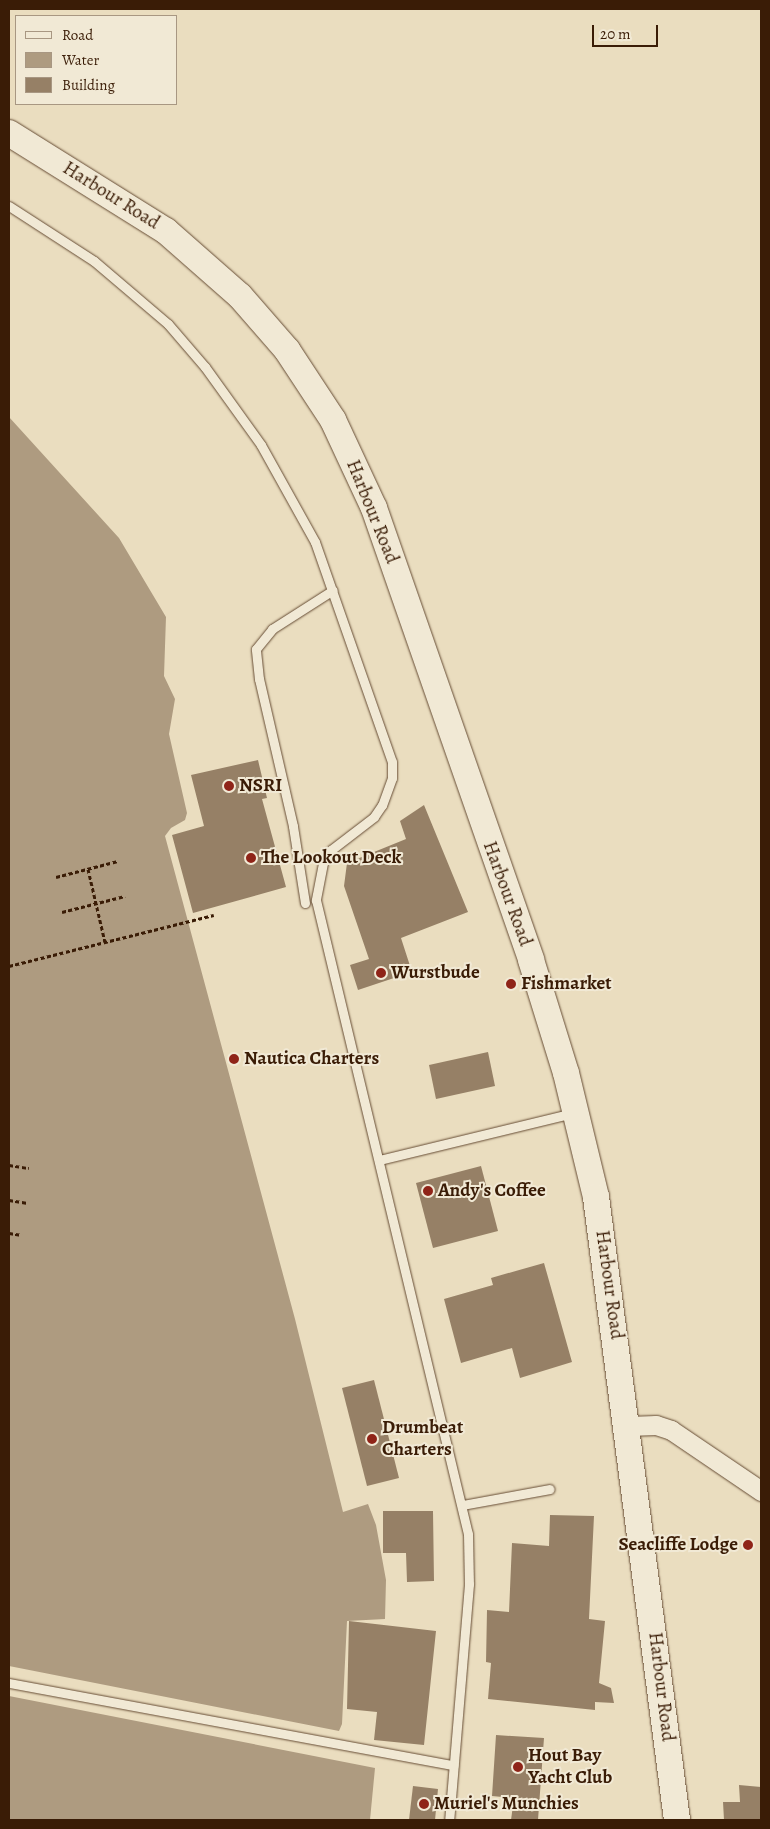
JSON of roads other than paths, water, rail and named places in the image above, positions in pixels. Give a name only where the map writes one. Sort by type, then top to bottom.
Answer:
[{"type":"street","name":"Harbour Road","points":[[9,133],[134,209],[209,266],[280,342],[333,420],[374,508],[531,960],[576,1113],[596,1197],[628,1426],[677,1820]]},
{"type":"street","points":[[628,1426],[656,1425],[671,1430],[761,1491]]},
{"type":"lane","points":[[10,209],[94,261],[168,324],[205,366],[284,482],[315,542],[392,762],[392,778],[382,805],[374,817],[332,850],[323,863],[316,900],[462,1505],[470,1562],[449,1820]]},
{"type":"lane","points":[[305,903],[293,826],[259,679],[256,650],[272,629],[333,590]]},
{"type":"lane","points":[[379,1160],[576,1113]]},
{"type":"lane","points":[[462,1505],[550,1489]]},
{"type":"lane","points":[[9,1683],[453,1765]]},
{"type":"water","points":[[9,417],[119,538],[166,617],[164,676],[175,699],[169,734],[187,813],[185,820],[171,828],[165,836],[295,1319],[343,1512],[368,1504],[376,1525],[386,1580],[385,1619],[347,1621],[342,1724],[339,1731],[9,1666]]},
{"type":"water","points":[[9,1696],[375,1768],[370,1820],[9,1820]]},
{"type":"place","name":"NSRI","points":[[229,786]]},
{"type":"place","name":"The Lookout Deck","points":[[251,858]]},
{"type":"place","name":"Wurstbude","points":[[381,973]]},
{"type":"place","name":"Fishmarket","points":[[511,984]]},
{"type":"place","name":"Nautica Charters","points":[[234,1059]]},
{"type":"place","name":"Andy's Coffee","points":[[428,1191]]},
{"type":"place","name":"Drumbeat Charters","points":[[372,1439]]},
{"type":"place","name":"Seacliffe Lodge","points":[[748,1545]]},
{"type":"place","name":"Hout Bay Yacht Club","points":[[518,1767]]},
{"type":"place","name":"Muriel's Munchies","points":[[424,1804]]}]
